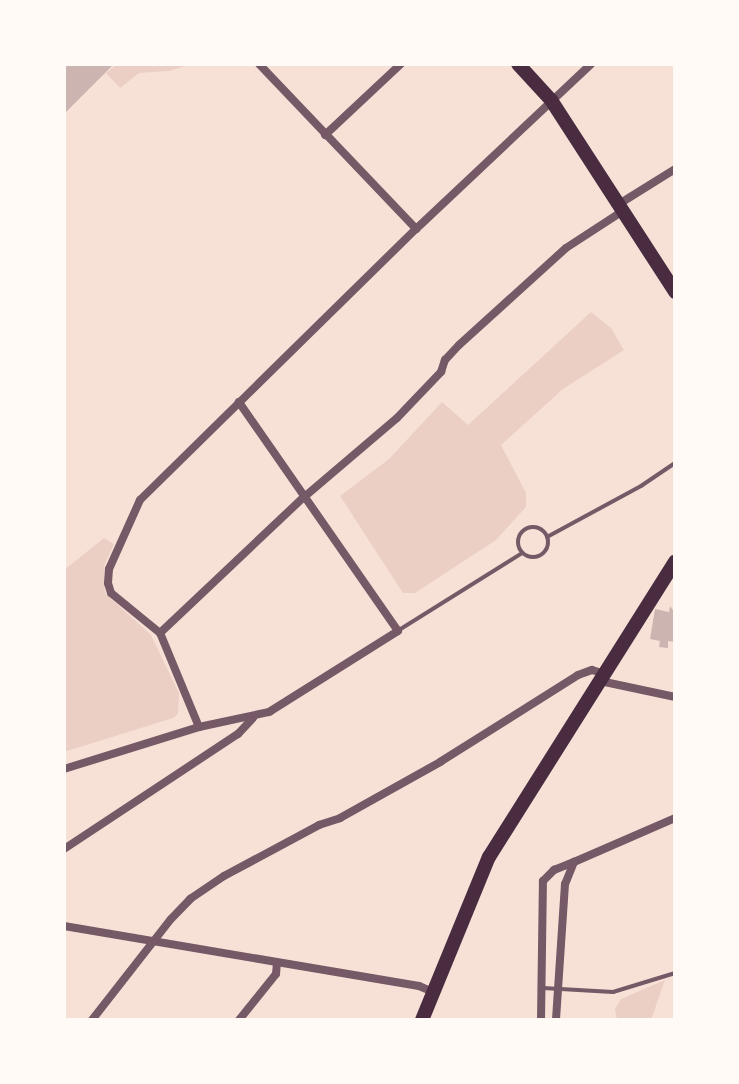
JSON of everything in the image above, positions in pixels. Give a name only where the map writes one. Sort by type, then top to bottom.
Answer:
[{"type":"highway","points":[[518,64],[551,100],[675,292]]},
{"type":"highway","points":[[422,1020],[489,857],[673,568]]},
{"type":"street","points":[[259,64],[416,229]]},
{"type":"street","points":[[325,135],[401,64]]},
{"type":"street","points":[[199,727],[160,633],[111,593],[109,569],[140,500],[416,229],[591,64]]},
{"type":"street","points":[[160,633],[303,498],[397,418],[441,372],[450,353],[566,248],[675,169]]},
{"type":"street","points":[[64,769],[199,727],[254,718],[269,712],[398,631],[239,402]]},
{"type":"street","points":[[92,1020],[190,899],[224,876],[319,825],[340,818],[440,762],[578,675],[592,670],[602,678],[675,697]]},
{"type":"street","points":[[64,849],[238,734],[254,718]]},
{"type":"street","points":[[541,1020],[543,881],[554,870],[675,818]]},
{"type":"street","points":[[556,1020],[565,884],[574,862]]},
{"type":"street","points":[[64,926],[419,986],[433,992]]},
{"type":"street","points":[[239,1020],[276,974],[277,963]]},
{"type":"lane","points":[[547,537],[675,463]]},
{"type":"lane","points":[[522,553],[519,536],[527,528],[539,529],[547,537]]},
{"type":"lane","points":[[398,631],[522,553],[538,556],[546,548],[547,537]]},
{"type":"lane","points":[[543,988],[613,992],[675,973]]},
{"type":"shaded area","points":[[117,64],[192,64],[169,71],[139,73],[120,88],[106,73]]},
{"type":"shaded area","points":[[591,312],[611,328],[624,350],[563,389],[501,445],[526,493],[526,507],[496,540],[415,593],[403,593],[340,496],[389,459],[442,402],[468,425]]},
{"type":"shaded area","points":[[104,538],[114,544],[104,566],[105,593],[151,635],[179,693],[178,714],[64,752],[64,570]]},
{"type":"shaded area","points":[[665,980],[651,1020],[617,1020],[615,1009],[621,999]]},
{"type":"building","points":[[64,64],[114,64],[64,114]]},
{"type":"building","points":[[670,606],[675,613],[675,642],[668,641],[668,648],[659,647],[660,641],[650,639],[655,609],[669,612]]}]
